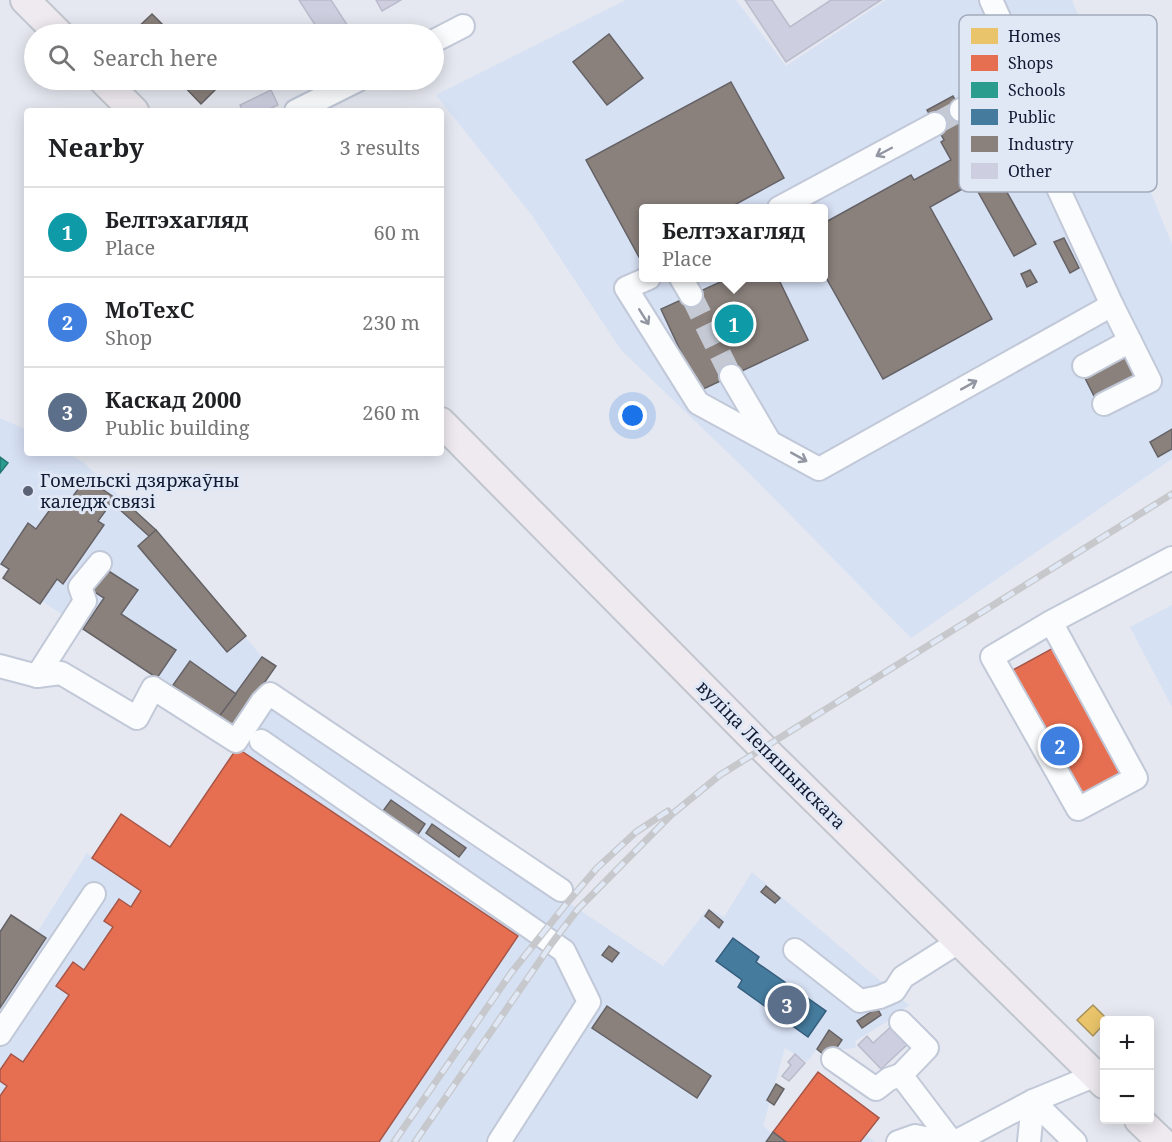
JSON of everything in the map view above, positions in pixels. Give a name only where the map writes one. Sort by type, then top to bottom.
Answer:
[{"type":"main road","points":[[25,0],[49,24]]},
{"type":"main road","points":[[113,90],[131,108]]},
{"type":"main road","name":"вуліца Лепяшынскага","points":[[444,425],[764,749],[1100,1080]]},
{"type":"main road","points":[[1144,1124],[1162,1142]]},
{"type":"lane","points":[[991,0],[998,15]]},
{"type":"lane","points":[[444,36],[463,26]]},
{"type":"lane","points":[[302,108],[337,90]]},
{"type":"lane","points":[[786,204],[935,124]]},
{"type":"lane","points":[[1060,192],[1150,381],[1104,404]]},
{"type":"lane","points":[[640,282],[626,288],[698,403],[819,469],[1112,305]]},
{"type":"lane","points":[[1084,366],[1130,341]]},
{"type":"lane","points":[[731,376],[768,441]]},
{"type":"lane","points":[[1051,622],[1136,778],[1078,809],[992,657],[1051,622],[1172,558]]},
{"type":"lane","points":[[37,676],[85,601],[80,587],[100,563]]},
{"type":"lane","points":[[0,666],[37,676],[61,674],[137,718],[153,688],[236,741],[270,694],[561,890]]},
{"type":"lane","points":[[261,741],[564,951],[589,1002],[499,1142]]},
{"type":"lane","points":[[0,1034],[94,894]]},
{"type":"lane","points":[[795,950],[860,1001],[880,997],[894,991],[903,976],[960,941]]},
{"type":"lane","points":[[833,1059],[876,1089],[889,1079],[902,1075],[927,1047],[901,1022]]},
{"type":"lane","points":[[902,1075],[951,1141]]},
{"type":"lane","points":[[898,1142],[915,1136],[944,1142],[961,1138],[1033,1101],[1100,1080]]},
{"type":"lane","points":[[1029,1142],[1033,1101]]},
{"type":"lane","points":[[1033,1101],[1075,1142]]},
{"type":"shaded area","points":[[626,0],[736,0],[786,66],[886,0],[1072,0],[1078,15],[959,15],[959,192],[1151,192],[1172,244],[1172,459],[911,638],[751,475],[621,350],[531,214],[436,95]]},
{"type":"shaded area","points":[[0,418],[24,429],[24,456],[72,456],[83,462],[156,530],[262,657],[276,666],[233,728],[159,676],[157,678],[42,601],[40,604],[3,578],[9,569],[2,564],[0,566]]},
{"type":"shaded area","points":[[1172,605],[1172,707],[1130,627]]},
{"type":"shaded area","points":[[269,701],[663,966],[708,908],[724,917],[752,872],[909,1005],[855,1041],[856,1048],[837,1050],[828,1060],[816,1050],[807,1062],[785,1048],[763,1126],[776,1136],[773,1132],[818,1072],[879,1118],[866,1135],[875,1142],[0,1142],[0,932],[11,915],[38,931],[87,853],[92,857],[121,814],[170,847]]},
{"type":"building: Homes","points":[[1093,1005],[1104,1016],[1100,1016],[1100,1028],[1093,1036],[1077,1020]]},
{"type":"building: Shops","points":[[1057,646],[1127,774],[1081,799],[1011,671]]},
{"type":"building: Shops","points":[[237,748],[518,936],[379,1142],[0,1142],[0,1096],[7,1086],[0,1081],[0,1070],[11,1054],[23,1062],[69,995],[56,986],[73,962],[84,970],[113,927],[104,921],[119,899],[131,907],[141,891],[92,858],[121,814],[170,847]]},
{"type":"building: Shops","points":[[818,1072],[879,1118],[860,1142],[786,1142],[773,1132]]},
{"type":"building: Schools","points":[[0,457],[8,463],[0,473]]},
{"type":"building: Public","points":[[733,938],[759,957],[756,962],[826,1011],[808,1037],[738,987],[742,980],[716,961]]},
{"type":"building: Industry","points":[[152,14],[162,24],[141,24]]},
{"type":"building: Industry","points":[[609,34],[643,78],[607,105],[573,62]]},
{"type":"building: Industry","points":[[731,82],[784,178],[736,204],[639,204],[639,257],[586,160]]},
{"type":"building: Industry","points":[[188,90],[215,90],[201,104]]},
{"type":"building: Industry","points":[[953,96],[959,107],[959,191],[930,207],[992,319],[883,379],[828,281],[828,221],[911,175],[914,180],[951,160],[941,142],[944,140],[927,110]]},
{"type":"building: Industry","points":[[978,192],[1007,192],[1036,244],[1014,256]]},
{"type":"building: Industry","points":[[1064,238],[1079,268],[1070,273],[1054,242]]},
{"type":"building: Industry","points":[[1030,270],[1037,282],[1027,287],[1021,274]]},
{"type":"building: Industry","points":[[720,282],[780,282],[808,340],[699,391],[661,309]]},
{"type":"building: Industry","points":[[1127,353],[1140,379],[1097,402],[1084,376]]},
{"type":"building: Industry","points":[[1172,429],[1172,449],[1158,457],[1150,442]]},
{"type":"building: Industry","points":[[86,478],[115,498],[98,521],[104,525],[63,584],[57,579],[40,604],[3,578],[9,569],[1,564],[28,523],[36,529],[57,500],[66,506]]},
{"type":"building: Industry","points":[[123,500],[156,530],[150,537],[117,507]]},
{"type":"building: Industry","points":[[156,530],[246,636],[227,652],[138,546]]},
{"type":"building: Industry","points":[[107,570],[138,590],[121,614],[176,650],[157,678],[83,629],[104,598],[93,591]]},
{"type":"building: Industry","points":[[262,657],[276,666],[233,728],[218,718]]},
{"type":"building: Industry","points":[[190,661],[236,694],[218,718],[173,685]]},
{"type":"building: Industry","points":[[391,800],[425,824],[415,839],[380,815]]},
{"type":"building: Industry","points":[[432,824],[466,848],[459,857],[426,833]]},
{"type":"building: Industry","points":[[766,886],[780,898],[775,903],[761,892]]},
{"type":"building: Industry","points":[[709,910],[723,922],[719,928],[705,916]]},
{"type":"building: Industry","points":[[11,915],[46,938],[0,1008],[0,932]]},
{"type":"building: Industry","points":[[609,946],[619,953],[612,962],[602,955]]},
{"type":"building: Industry","points":[[607,1006],[711,1076],[697,1098],[592,1028]]},
{"type":"building: Industry","points":[[877,1008],[881,1015],[862,1028],[857,1021]]},
{"type":"building: Industry","points":[[829,1030],[842,1040],[829,1059],[817,1049]]},
{"type":"building: Industry","points":[[776,1084],[784,1089],[774,1105],[767,1100]]},
{"type":"building: Industry","points":[[773,1132],[786,1142],[766,1142]]},
{"type":"building: Other","points":[[299,0],[331,0],[347,24],[315,24]]},
{"type":"building: Other","points":[[376,0],[401,0],[382,11]]},
{"type":"building: Other","points":[[745,0],[772,0],[790,27],[831,0],[881,0],[786,62]]},
{"type":"building: Other","points":[[271,90],[278,105],[272,108],[242,108],[240,105]]},
{"type":"building: Other","points":[[893,1025],[910,1042],[881,1069],[858,1045],[867,1036],[873,1043]]},
{"type":"building: Other","points":[[795,1054],[805,1063],[789,1081],[782,1076],[791,1065],[788,1062]]},
{"type":"tunnel","points":[[935,124],[959,111]]},
{"type":"tunnel","points":[[691,295],[731,376]]},
{"type":"railway","points":[[415,1142],[552,943],[578,909],[671,815],[720,775],[1172,494]]},
{"type":"railway","points":[[394,1142],[511,973],[567,903],[597,868],[636,832],[668,811]]},
{"type":"place","name":"Белтэхагляд","points":[[734,324]]},
{"type":"place","name":"Гомельскі дзяржаўны каледж связі","points":[[28,491]]},
{"type":"place","name":"MoTexC","points":[[1060,746]]},
{"type":"place","name":"Каскад 2000","points":[[787,1005]]}]
